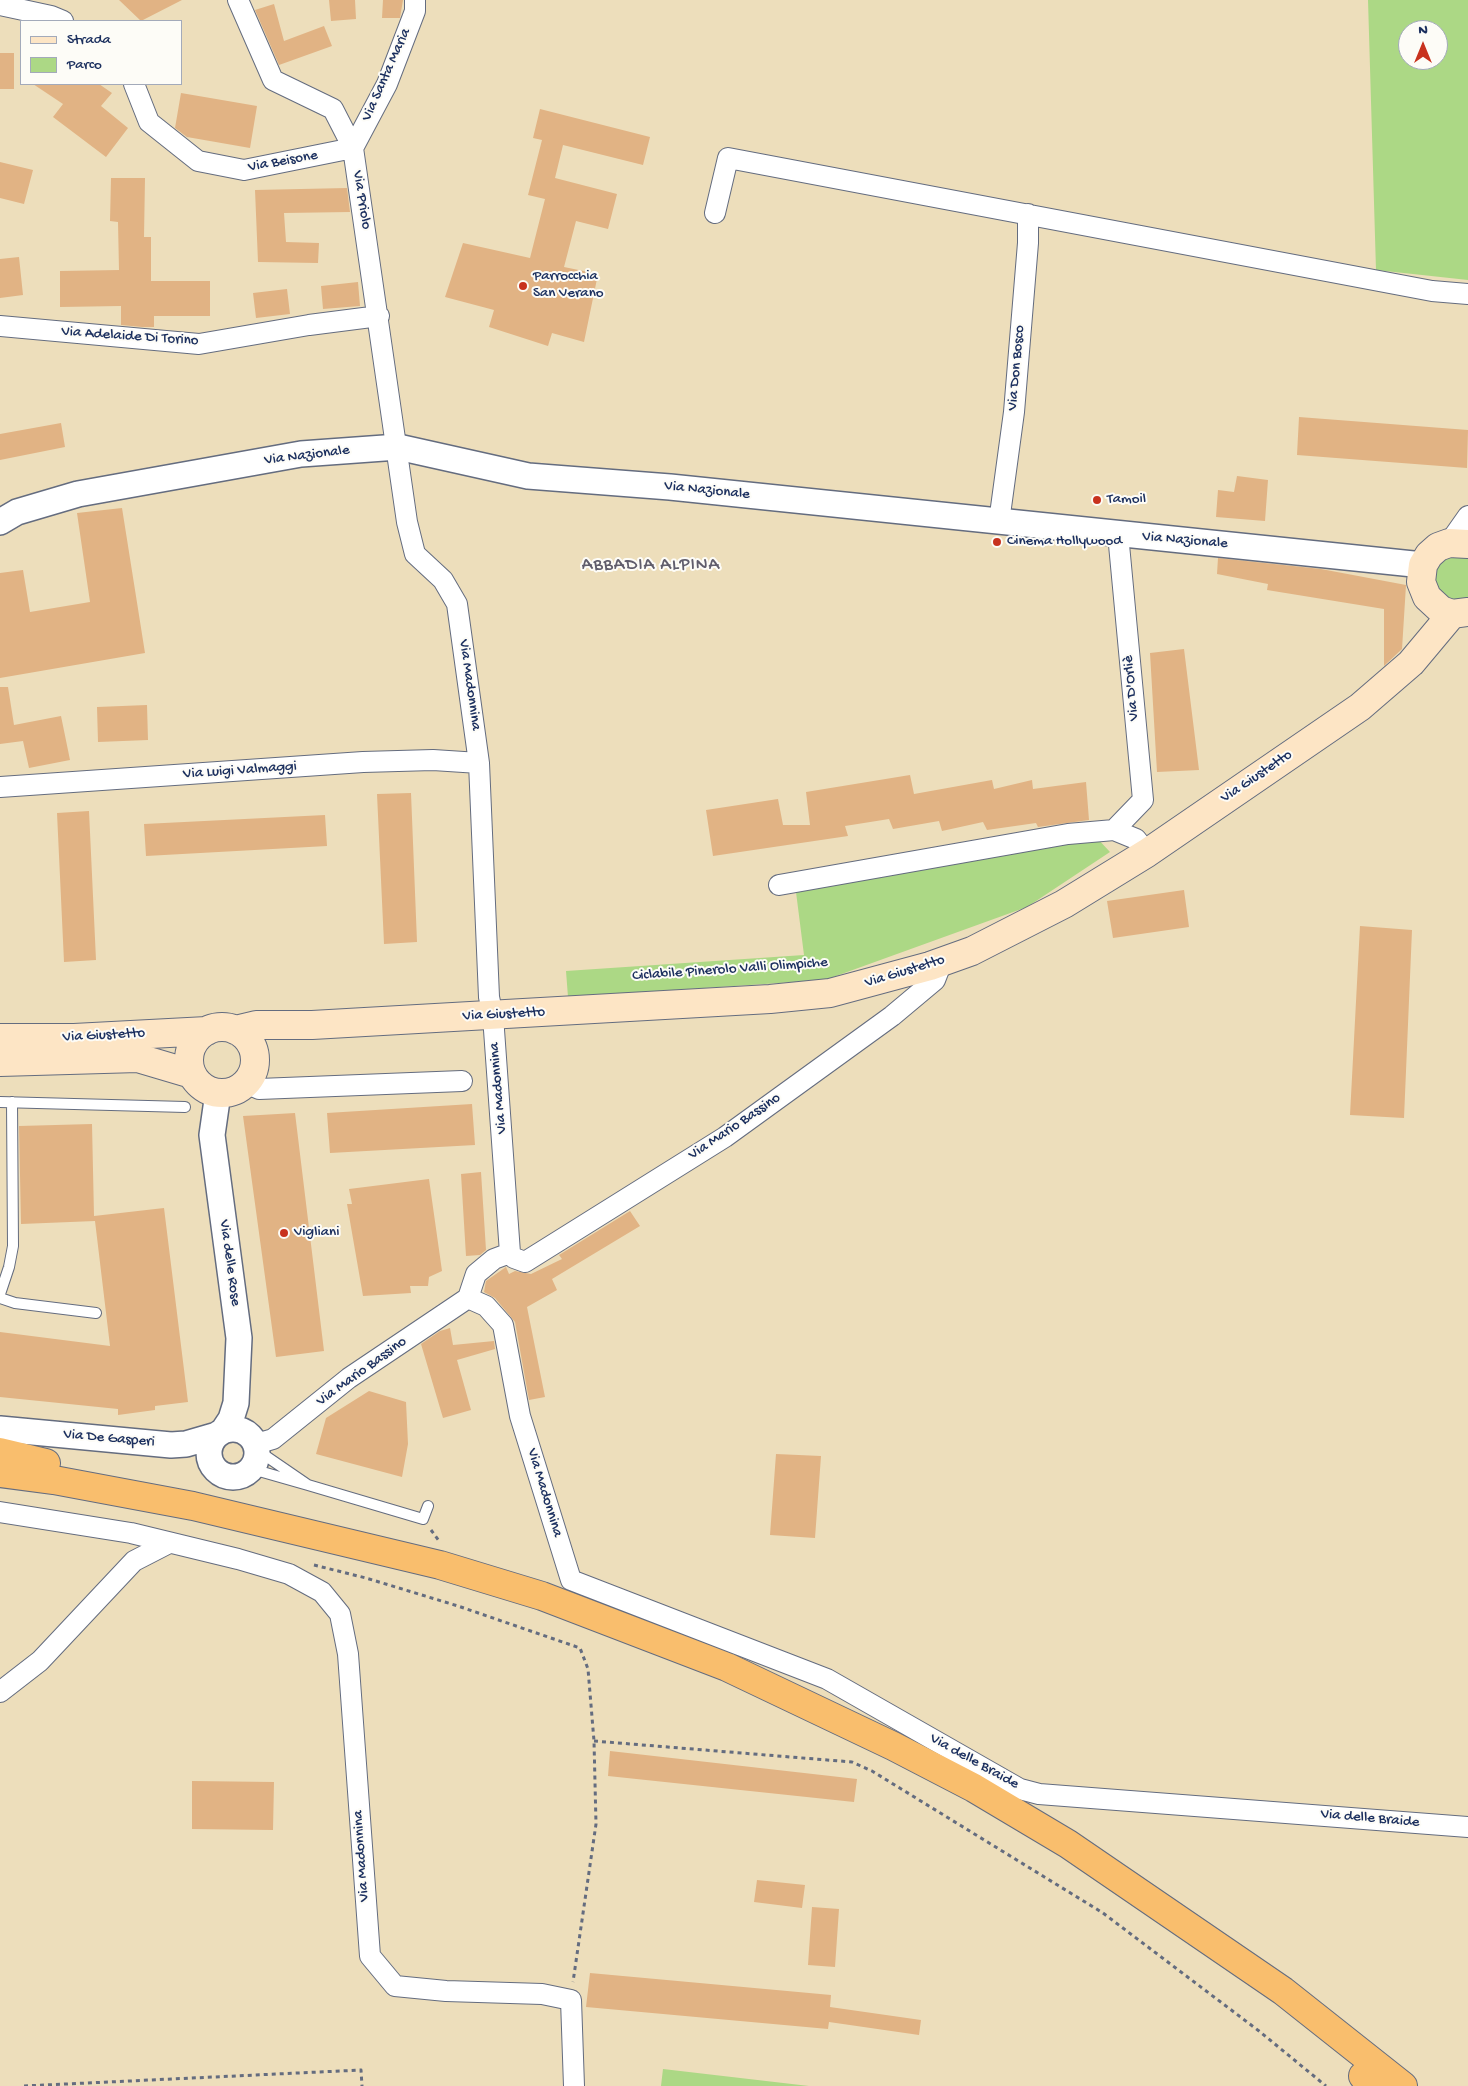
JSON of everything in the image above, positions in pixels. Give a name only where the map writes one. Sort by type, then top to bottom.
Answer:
[{"type":"highway","points":[[0,1452],[155,1487],[193,1506]]},
{"type":"highway","points":[[0,1473],[54,1480],[193,1506],[440,1565],[542,1596],[646,1634],[790,1696],[974,1788],[1068,1844],[1283,1991],[1371,2077],[1411,2086]]},
{"type":"highway","points":[[0,1487],[160,1512],[319,1549],[424,1578],[541,1614],[665,1660],[724,1685],[883,1760],[1059,1860],[1274,2005],[1371,2077],[1403,2086]]},
{"type":"main road","points":[[1451,610],[1427,597],[1421,582],[1424,565],[1434,551],[1458,543]]},
{"type":"main road","name":"Via Giustetto","points":[[235,1030],[256,1025],[312,1025],[770,1000],[830,993],[942,962],[972,951],[1071,900],[1147,853],[1360,708],[1411,663],[1425,632],[1451,610]]},
{"type":"main road","name":"Via Giustetto","points":[[254,1056],[279,1037],[312,1025]]},
{"type":"main road","points":[[216,1028],[235,1030],[244,1036],[251,1045],[254,1056],[254,1065],[246,1083],[233,1091],[218,1093],[207,1090],[198,1083],[192,1074],[189,1054],[199,1036],[208,1031],[216,1028]]},
{"type":"main road","name":"Via Giustetto","points":[[0,1038],[74,1038],[208,1031]]},
{"type":"main road","name":"Via Giustetto","points":[[0,1062],[138,1058],[192,1074]]},
{"type":"street","name":"Via Priolo","points":[[238,0],[273,80],[333,109],[353,148],[398,447]]},
{"type":"street","name":"Via Santa Maria","points":[[353,148],[387,84],[415,11],[415,0]]},
{"type":"street","points":[[0,5],[51,16],[61,20]]},
{"type":"street","name":"Via Beisone","points":[[134,85],[149,122],[198,161],[244,170],[353,148]]},
{"type":"street","points":[[715,213],[728,158],[1432,291],[1468,294]]},
{"type":"street","name":"Via Don Bosco","points":[[999,522],[1014,412],[1028,243],[1028,214]]},
{"type":"street","name":"Via Adelaide Di Torino","points":[[0,326],[199,344],[309,325],[379,316]]},
{"type":"street","name":"Via Nazionale","points":[[0,522],[17,512],[78,494],[301,454],[398,447],[528,476],[670,487],[1424,565]]},
{"type":"street","name":"Via Madonnina","points":[[398,447],[407,522],[416,554],[442,580],[457,604],[479,763],[489,997],[493,1016],[510,1253]]},
{"type":"street","points":[[1458,543],[1468,516]]},
{"type":"street","name":"Via D'Orliè","points":[[1114,830],[1143,800],[1118,534]]},
{"type":"street","name":"Via Luigi Valmaggi","points":[[0,787],[363,762],[433,760],[479,763]]},
{"type":"street","points":[[779,885],[1068,834],[1114,830],[1136,839],[1147,853]]},
{"type":"street","name":"Via Mario Bassino","points":[[510,1253],[514,1258],[525,1262],[725,1137],[892,1016],[935,980],[942,962]]},
{"type":"street","points":[[246,1083],[259,1089],[462,1081]]},
{"type":"street","name":"Via delle Rose","points":[[218,1093],[212,1135],[239,1338],[236,1403],[230,1419],[209,1447],[209,1454],[215,1469],[222,1475],[238,1477],[254,1450]]},
{"type":"street","points":[[468,1298],[476,1274],[494,1259],[510,1253]]},
{"type":"street","name":"Via Madonnina","points":[[468,1298],[486,1306],[503,1325],[520,1416],[571,1580]]},
{"type":"street","name":"Via Mario Bassino","points":[[254,1450],[274,1439],[349,1378],[468,1298]]},
{"type":"street","points":[[239,1338],[254,1450]]},
{"type":"street","name":"Via De Gasperi","points":[[0,1428],[171,1445],[186,1444],[220,1433]]},
{"type":"street","points":[[220,1433],[238,1430],[254,1450]]},
{"type":"street","name":"Via Madonnina","points":[[0,1512],[74,1522],[238,1559],[289,1574],[322,1592],[340,1614],[348,1654],[370,1956],[395,1986],[446,1991],[542,1994],[571,2000]]},
{"type":"street","points":[[0,1692],[40,1661],[134,1561],[169,1543]]},
{"type":"street","name":"Via delle Braide","points":[[571,1580],[827,1679],[1020,1789],[1030,1792],[1061,1797],[1260,1810],[1468,1827]]},
{"type":"street","points":[[571,2000],[574,2086]]},
{"type":"lane","points":[[0,1102],[185,1107]]},
{"type":"lane","points":[[0,1294],[9,1267],[13,1246],[12,1102]]},
{"type":"lane","points":[[0,1298],[15,1303],[96,1313]]},
{"type":"lane","points":[[254,1450],[308,1486]]},
{"type":"lane","points":[[254,1450],[308,1486],[423,1519],[428,1506]]},
{"type":"path","points":[[423,1519],[438,1541],[448,1544]]},
{"type":"path","points":[[310,1564],[366,1578],[449,1603],[580,1648],[588,1669],[594,1741],[596,1824],[571,2000]]},
{"type":"path","points":[[594,1741],[852,1762],[872,1771],[1102,1913],[1259,2031],[1326,2086]]},
{"type":"path","points":[[24,2086],[361,2070],[362,2086]]},
{"type":"green space","points":[[1368,0],[1468,0],[1468,280],[1376,270]]},
{"type":"green space","points":[[1446,556],[1468,556],[1468,600],[1450,601],[1434,584],[1435,568]]},
{"type":"green space","points":[[1096,837],[1110,852],[1027,907],[825,980],[568,997],[566,971],[804,955],[796,892]]},
{"type":"green space","points":[[663,2069],[809,2086],[661,2086]]},
{"type":"building","points":[[119,0],[182,0],[143,20],[140,20]]},
{"type":"building","points":[[329,0],[355,0],[356,19],[331,21]]},
{"type":"building","points":[[383,0],[403,0],[400,18],[382,18]]},
{"type":"building","points":[[274,4],[284,41],[324,26],[332,46],[279,65],[255,10]]},
{"type":"building","points":[[0,53],[14,53],[14,89],[0,89]]},
{"type":"building","points":[[34,85],[100,85],[112,93],[101,106],[128,128],[106,157],[53,117],[63,104]]},
{"type":"building","points":[[181,93],[257,106],[250,148],[187,137],[175,128]]},
{"type":"building","points":[[540,109],[650,137],[643,165],[563,145],[555,178],[617,194],[608,229],[576,221],[564,267],[598,274],[584,342],[552,333],[548,346],[489,327],[494,310],[445,297],[463,243],[530,258],[545,199],[528,195],[542,140],[533,138]]},
{"type":"building","points":[[0,162],[33,170],[24,204],[0,198]]},
{"type":"building","points":[[111,178],[145,178],[144,237],[151,237],[151,281],[210,281],[210,316],[154,316],[154,327],[142,327],[121,325],[121,306],[60,307],[60,271],[119,270],[118,222],[110,221]]},
{"type":"building","points":[[347,188],[350,212],[284,213],[286,242],[319,243],[318,263],[258,262],[255,190]]},
{"type":"building","points":[[19,257],[23,295],[0,298],[0,259]]},
{"type":"building","points":[[358,282],[360,306],[323,309],[321,286]]},
{"type":"building","points":[[287,289],[290,314],[256,318],[253,293]]},
{"type":"building","points":[[1299,417],[1468,430],[1467,468],[1297,455]]},
{"type":"building","points":[[61,423],[65,447],[0,460],[0,434]]},
{"type":"building","points":[[1237,476],[1268,480],[1265,521],[1216,517],[1218,490],[1234,492]]},
{"type":"building","points":[[122,508],[145,653],[0,678],[0,573],[23,570],[30,612],[90,602],[77,513]]},
{"type":"building","points":[[1218,558],[1321,569],[1406,585],[1402,649],[1384,666],[1384,609],[1267,590],[1268,584],[1217,574]]},
{"type":"building","points":[[1184,649],[1199,770],[1157,772],[1150,653]]},
{"type":"building","points":[[0,687],[8,687],[14,725],[61,716],[70,760],[29,768],[23,741],[0,744]]},
{"type":"building","points":[[147,705],[148,740],[98,742],[97,707]]},
{"type":"building","points":[[910,775],[914,794],[992,780],[994,789],[1032,780],[1033,789],[1086,782],[1089,820],[1038,827],[1036,823],[987,830],[983,822],[942,831],[939,821],[893,829],[889,819],[845,826],[848,836],[713,856],[706,810],[778,799],[783,825],[810,825],[806,792]]},
{"type":"building","points":[[411,793],[417,942],[384,944],[377,794]]},
{"type":"building","points":[[89,811],[96,960],[64,962],[57,813]]},
{"type":"building","points":[[325,815],[327,846],[146,856],[144,824]]},
{"type":"building","points":[[1184,890],[1189,927],[1113,938],[1107,901]]},
{"type":"building","points":[[1360,926],[1412,930],[1404,1118],[1350,1115]]},
{"type":"building","points":[[472,1104],[475,1145],[330,1153],[327,1113]]},
{"type":"building","name":"Vigliani","points":[[295,1113],[324,1351],[276,1357],[243,1116]]},
{"type":"building","points":[[92,1124],[94,1216],[164,1208],[188,1402],[155,1406],[155,1410],[118,1415],[118,1409],[0,1397],[0,1332],[110,1346],[95,1221],[21,1224],[19,1126]]},
{"type":"building","points":[[481,1172],[486,1250],[480,1255],[466,1256],[461,1174]]},
{"type":"building","points":[[429,1179],[442,1271],[429,1277],[428,1286],[410,1286],[411,1293],[363,1296],[347,1204],[352,1204],[349,1189]]},
{"type":"building","points":[[630,1211],[640,1226],[552,1279],[557,1290],[527,1307],[545,1397],[529,1400],[515,1322],[495,1298],[484,1292],[486,1281],[506,1267],[509,1274],[515,1271],[531,1274],[562,1259],[559,1255]]},
{"type":"building","points":[[450,1328],[453,1345],[494,1341],[495,1349],[457,1360],[471,1410],[443,1418],[421,1344],[440,1331]]},
{"type":"building","points":[[369,1391],[406,1402],[408,1444],[402,1477],[316,1454],[326,1418]]},
{"type":"building","points":[[776,1454],[821,1456],[815,1538],[770,1535]]},
{"type":"building","points":[[610,1751],[857,1779],[854,1802],[608,1776]]},
{"type":"building","points":[[192,1781],[274,1782],[273,1830],[192,1829]]},
{"type":"building","points":[[757,1880],[805,1885],[802,1908],[754,1902]]},
{"type":"building","points":[[812,1907],[839,1909],[835,1967],[808,1965]]},
{"type":"building","points":[[590,1973],[831,1995],[830,2007],[921,2020],[919,2035],[829,2022],[828,2029],[586,2007]]},
{"type":"place","name":"Parrocchia San Verano","points":[[523,286]]},
{"type":"place","name":"Tamoil","points":[[1097,500]]},
{"type":"place","name":"Cinema Hollywood","points":[[997,542]]},
{"type":"place","name":"Vigliani","points":[[284,1233]]},
{"type":"district","name":"ABBADIA ALPINA","points":[[651,566]]}]
